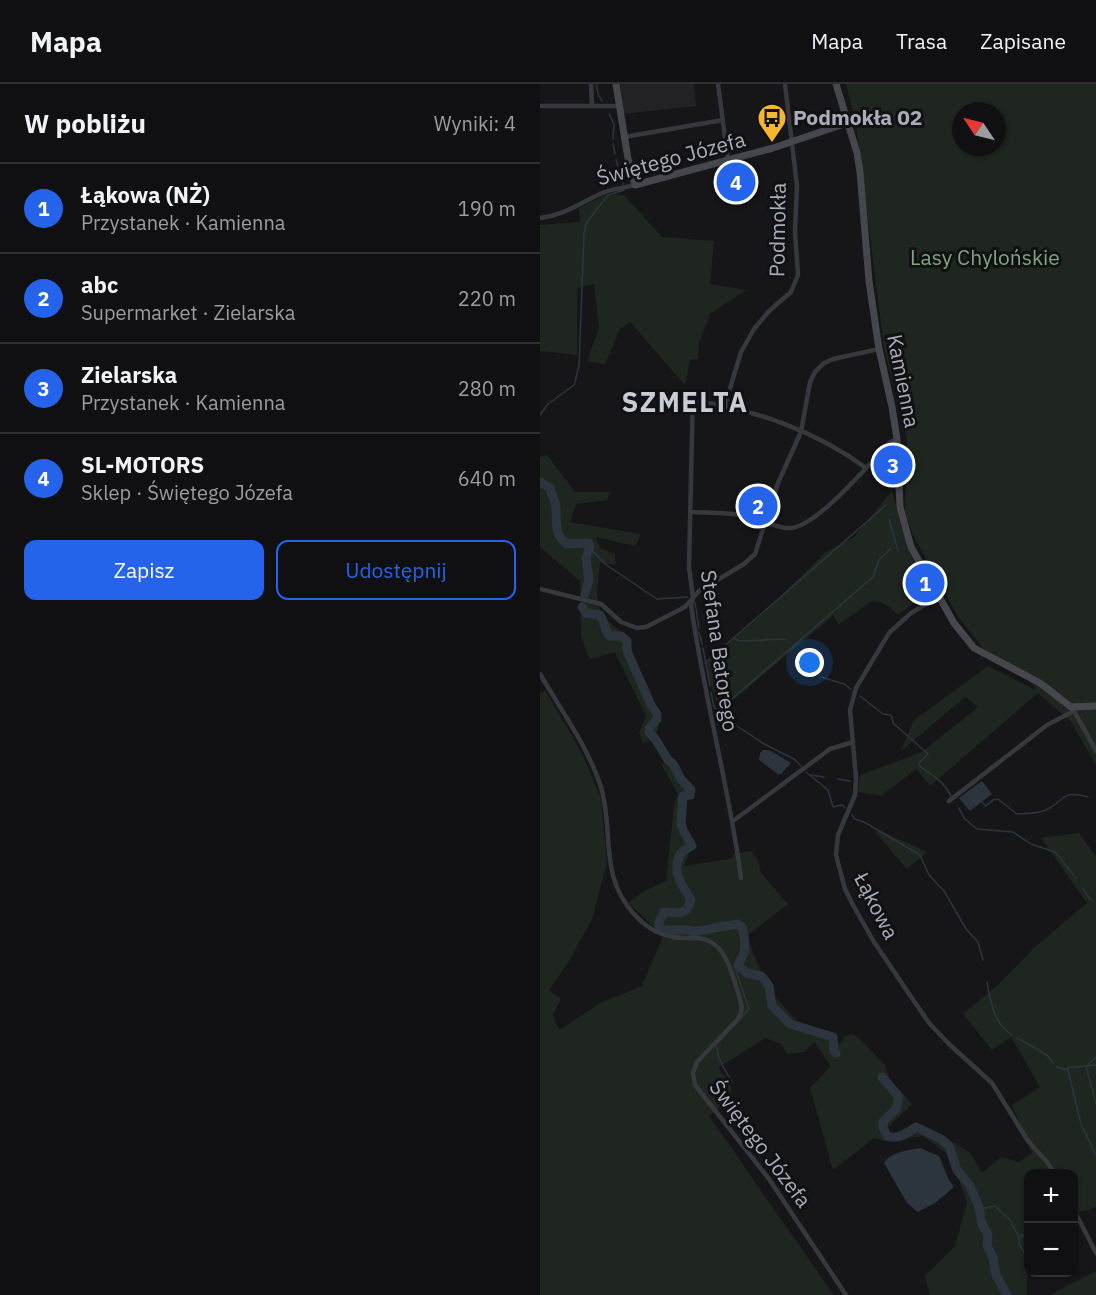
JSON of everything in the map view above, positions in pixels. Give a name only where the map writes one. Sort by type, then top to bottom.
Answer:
[{"type":"street","points":[[591,84],[592,106]]},
{"type":"street","points":[[616,84],[624,137],[635,185]]},
{"type":"street","points":[[718,84],[728,160]]},
{"type":"street","name":"Podmokła","points":[[725,405],[741,352],[754,329],[769,311],[791,292],[798,276],[795,232],[798,186],[791,142],[786,84]]},
{"type":"street","name":"Kamienna","points":[[836,84],[857,153],[868,281],[897,439],[898,496],[902,522],[911,547],[963,637],[974,648],[1040,683],[1072,709],[1096,751]]},
{"type":"street","points":[[540,106],[619,106]]},
{"type":"street","points":[[624,137],[723,120]]},
{"type":"street","name":"Świętego Józefa","points":[[540,218],[569,211],[580,203],[606,192],[791,142],[847,123]]},
{"type":"street","points":[[540,588],[601,604],[621,622],[637,628],[646,627],[685,606],[699,591],[749,560],[758,547],[778,483],[801,432],[810,382],[815,372],[824,363],[833,359],[879,350]]},
{"type":"street","name":"Stefana Batorego","points":[[693,391],[689,567],[692,605],[703,675],[733,821],[741,878]]},
{"type":"street","points":[[693,400],[725,405],[801,432],[841,450],[866,468]]},
{"type":"street","points":[[691,512],[750,516],[782,528],[792,528],[809,522],[818,516],[890,442],[897,439]]},
{"type":"street","name":"Łąkowa","points":[[938,597],[911,613],[889,633],[868,664],[852,699],[855,795],[836,842],[836,855],[845,889],[874,942],[929,1023],[992,1083],[1028,1141],[1052,1169]]},
{"type":"street","name":"Świętego Józefa","points":[[540,674],[595,771],[604,798],[609,862],[625,904],[650,929],[667,936],[705,940],[716,945],[727,962],[739,994],[742,1011],[738,1019],[696,1062],[693,1073],[695,1085],[769,1179],[846,1295]]},
{"type":"street","points":[[949,801],[1047,725],[1072,709],[1096,706]]},
{"type":"street","points":[[733,821],[830,748],[853,742]]},
{"type":"street","points":[[1078,1218],[1096,1253]]},
{"type":"shaded area","points":[[620,84],[694,84],[696,106],[624,114]]},
{"type":"shaded area","points":[[763,750],[769,750],[791,763],[781,774],[778,774],[759,760]]},
{"type":"shaded area","points":[[982,781],[992,794],[970,811],[959,798]]},
{"type":"shaded area","points":[[920,1148],[939,1156],[954,1187],[935,1203],[918,1212],[907,1203],[884,1163],[895,1154]]},
{"type":"green space","name":"Lasy Chylońskie","points":[[846,84],[1096,84],[1096,765],[1071,722],[1038,693],[930,786],[916,769],[881,796],[858,792],[860,775],[922,752],[978,707],[965,697],[901,751],[913,721],[988,666],[1037,691],[1021,669],[984,649],[959,618],[915,539],[905,514],[907,439],[884,348],[856,125]]},
{"type":"green space","points":[[606,194],[624,195],[662,237],[714,241],[710,284],[746,290],[710,314],[699,344],[698,359],[690,360],[685,385],[630,322],[620,329],[605,364],[587,361],[599,328],[594,284],[577,288],[577,355],[540,351],[540,225],[580,222],[579,208]]},
{"type":"green space","points":[[547,455],[575,492],[610,492],[607,500],[576,504],[570,522],[641,534],[635,546],[596,537],[600,548],[615,554],[615,565],[600,562],[597,593],[601,615],[627,637],[659,726],[654,739],[643,743],[639,733],[646,716],[615,652],[590,659],[581,637],[580,581],[540,547],[540,457]]},
{"type":"green space","points":[[892,491],[908,548],[932,593],[898,615],[887,605],[873,600],[838,625],[834,615],[719,712],[705,664],[764,613],[826,552],[854,537]]},
{"type":"green space","points":[[545,690],[583,755],[601,798],[607,863],[592,919],[568,963],[549,990],[561,999],[553,1014],[559,1030],[600,1003],[642,986],[663,936],[628,903],[646,890],[666,881],[674,806],[678,794],[661,764],[666,763],[679,772],[689,791],[685,807],[685,825],[695,848],[689,853],[684,866],[729,859],[734,857],[733,854],[751,851],[758,860],[761,873],[788,904],[747,936],[767,988],[803,1028],[830,1031],[840,1044],[845,1036],[852,1034],[885,1065],[889,1078],[912,1104],[884,1131],[893,1134],[912,1124],[938,1134],[969,1152],[982,1173],[1001,1157],[1019,1162],[1032,1153],[1012,1105],[1040,1087],[1011,1037],[992,1050],[963,1014],[999,984],[1035,947],[1087,903],[1041,838],[1079,833],[1096,856],[1096,1207],[1078,1213],[1078,1169],[1024,1169],[1024,1277],[1027,1277],[1027,1295],[930,1295],[925,1276],[955,1246],[967,1203],[957,1173],[946,1153],[923,1136],[886,1141],[874,1138],[833,1170],[810,1088],[831,1066],[814,1042],[804,1052],[787,1054],[781,1044],[765,1038],[718,1068],[730,1082],[732,1096],[709,1116],[834,1295],[540,1295],[540,694]]},
{"type":"green space","points":[[879,830],[927,852],[907,869],[875,832]]},
{"type":"green space","points":[[1096,1271],[1096,1295],[1050,1295]]},
{"type":"waterway","points":[[596,84],[602,101]]},
{"type":"waterway","points":[[609,114],[614,124],[613,139]]},
{"type":"waterway","points":[[613,144],[615,154]]},
{"type":"waterway","points":[[616,160],[623,184]]},
{"type":"waterway","points":[[540,415],[548,404],[574,385],[579,366],[584,233],[587,222],[608,195],[624,190]]},
{"type":"waterway","points":[[540,482],[550,488],[555,502],[557,530],[562,539],[567,544],[588,543],[590,546],[586,558],[589,580],[585,594]]},
{"type":"waterway","points":[[705,663],[886,505]]},
{"type":"waterway","points":[[889,519],[898,551]]},
{"type":"waterway","points":[[590,548],[605,564],[657,599],[688,597]]},
{"type":"waterway","points":[[717,712],[873,577],[879,560],[891,548]]},
{"type":"waterway","points":[[695,602],[699,629]]},
{"type":"waterway","points":[[582,607],[586,613],[600,615],[610,636],[621,636],[627,641],[627,651],[657,714],[657,719],[649,732],[691,790],[690,795],[683,796],[681,823],[692,846],[681,853],[677,867],[679,879],[691,900],[684,912],[664,912],[659,927],[662,930],[693,932],[737,924],[741,926],[745,949],[738,966],[747,973],[761,976],[765,980],[769,986],[772,1006],[790,1024],[833,1037],[836,1053]]},
{"type":"waterway","points":[[699,632],[702,644]]},
{"type":"waterway","points":[[734,638],[739,641],[786,639]]},
{"type":"waterway","points":[[703,648],[710,686]]},
{"type":"waterway","points":[[821,677],[844,684],[851,689]]},
{"type":"waterway","points":[[711,692],[714,707],[723,716]]},
{"type":"waterway","points":[[860,696],[883,714],[890,715],[893,723],[928,754],[919,765],[940,781],[951,796]]},
{"type":"waterway","points":[[728,720],[764,744],[794,759],[801,766]]},
{"type":"waterway","points":[[806,772],[828,790],[833,807],[842,805],[845,808]]},
{"type":"waterway","points":[[810,775],[824,777]]},
{"type":"waterway","points":[[838,779],[843,780]]},
{"type":"waterway","points":[[844,780],[850,781]]},
{"type":"waterway","points":[[982,802],[986,806],[998,799],[1017,814],[1043,811],[1068,795],[1088,797]]},
{"type":"waterway","points":[[959,808],[964,818],[977,829],[1013,832],[1031,844],[1055,852],[1076,878]]},
{"type":"waterway","points":[[852,815],[855,819],[920,855],[929,875],[944,891],[966,929],[978,942],[983,960]]},
{"type":"waterway","points":[[1083,889],[1091,900]]},
{"type":"waterway","points":[[732,1082],[720,1060],[716,1045],[749,1009],[736,971],[738,966]]},
{"type":"waterway","points":[[987,982],[997,1018],[1012,1035]]},
{"type":"waterway","points":[[1017,1038],[1047,1055],[1053,1063]]},
{"type":"waterway","points":[[1089,1064],[1096,1057]]},
{"type":"waterway","points":[[1067,1068],[1096,1065]]},
{"type":"waterway","points":[[1086,1066],[1096,1104]]},
{"type":"waterway","points":[[1057,1067],[1068,1070],[1081,1124],[1096,1155]]},
{"type":"waterway","points":[[882,1077],[899,1097],[896,1109],[883,1122],[887,1136],[899,1137],[916,1127],[941,1139],[949,1146],[957,1170],[970,1186],[979,1207],[982,1224],[988,1235],[987,1245],[993,1258],[996,1275],[1007,1295]]},
{"type":"waterway","points":[[979,1209],[995,1206],[1010,1220],[1024,1252]]},
{"type":"waterway","points":[[1019,1237],[1024,1235]]},
{"type":"place","name":"Podmokła 02","points":[[772,144]]},
{"type":"place","name":"SL-MOTORS","points":[[736,182]]},
{"type":"place","name":"Zielarska","points":[[893,465]]},
{"type":"place","name":"abc","points":[[758,506]]},
{"type":"place","name":"Łąkowa (NŻ)","points":[[925,583]]},
{"type":"district","name":"SZMELTA","points":[[685,403]]}]
